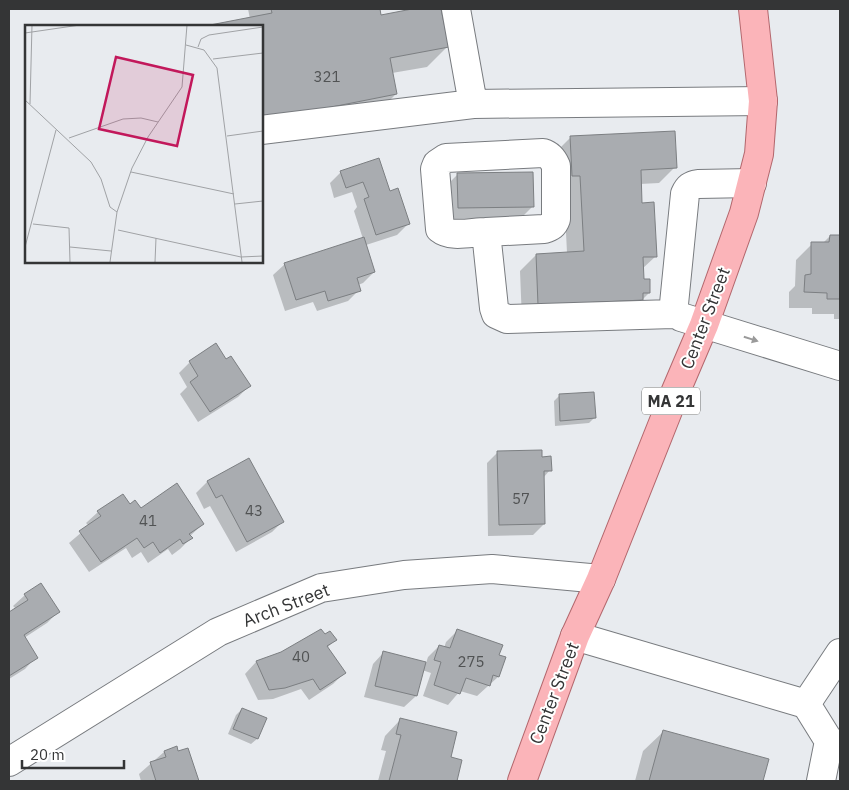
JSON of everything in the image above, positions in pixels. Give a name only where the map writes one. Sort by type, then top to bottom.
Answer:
[{"type":"main road","name":"Center Street","points":[[522,781],[575,636],[601,579],[674,392],[704,325],[744,213],[759,154],[763,101],[753,9]]},
{"type":"street","points":[[456,9],[473,104]]},
{"type":"street","points":[[262,130],[473,104],[763,101]]},
{"type":"street","points":[[543,153],[549,155],[554,160],[556,166],[556,219],[554,224],[550,228],[544,229],[486,232],[450,233],[440,229],[435,169],[437,164],[446,158],[543,153]]},
{"type":"street","points":[[673,314],[687,189],[692,185],[698,184],[752,183]]},
{"type":"street","points":[[486,232],[494,308],[496,314],[501,318],[673,314],[840,366]]},
{"type":"street","name":"Arch Street","points":[[9,762],[218,632],[321,588],[404,575],[492,569],[601,579]]},
{"type":"street","points":[[575,636],[806,704],[835,743],[821,781]]},
{"type":"street","points":[[806,704],[840,653]]},
{"type":"building","points":[[271,9],[380,9],[381,15],[412,9],[441,9],[449,47],[390,58],[397,94],[262,121],[262,25],[210,25],[272,13]]},
{"type":"building","points":[[675,131],[677,168],[641,170],[642,203],[654,202],[657,257],[643,257],[644,279],[650,279],[650,293],[643,293],[643,300],[538,305],[536,254],[584,251],[580,176],[572,176],[570,136]]},
{"type":"building","points":[[379,158],[390,191],[398,188],[410,224],[376,235],[364,199],[369,197],[363,182],[346,188],[340,171]]},
{"type":"building","points":[[533,172],[534,207],[458,208],[457,173]]},
{"type":"building","points":[[830,235],[840,235],[840,299],[827,299],[827,293],[804,292],[805,275],[811,274],[811,242],[829,242]]},
{"type":"building","points":[[364,237],[375,272],[357,278],[361,291],[328,301],[325,291],[296,300],[284,263]]},
{"type":"building","points":[[216,343],[226,359],[231,356],[251,386],[210,412],[190,382],[198,376],[189,361]]},
{"type":"building","points":[[594,392],[596,418],[560,421],[559,394]]},
{"type":"building","points":[[542,450],[542,457],[551,456],[552,471],[544,471],[545,524],[499,525],[497,451]]},
{"type":"building","points":[[249,458],[284,522],[247,542],[222,495],[216,498],[207,481]]},
{"type":"building","points":[[177,483],[204,524],[189,534],[193,538],[183,544],[180,539],[160,553],[153,542],[144,548],[137,538],[101,562],[79,531],[101,516],[97,511],[123,494],[130,504],[135,500],[141,508]]},
{"type":"building","points":[[41,583],[60,612],[24,635],[38,658],[9,676],[9,612],[28,600],[24,594]]},
{"type":"building","points":[[321,629],[325,634],[330,631],[337,640],[327,646],[346,673],[320,690],[313,679],[285,688],[269,690],[256,661],[281,652]]},
{"type":"building","points":[[457,629],[503,645],[499,655],[506,657],[499,677],[493,675],[490,686],[466,678],[460,694],[434,685],[441,662],[434,660],[439,645],[450,648]]},
{"type":"building","points":[[383,651],[426,662],[417,696],[375,686]]},
{"type":"building","points":[[242,708],[267,718],[258,739],[233,729]]},
{"type":"building","points":[[400,718],[457,732],[451,757],[462,760],[457,781],[389,781],[401,735],[396,734]]},
{"type":"building","points":[[663,730],[769,759],[763,781],[649,781]]},
{"type":"building","points":[[177,746],[178,751],[188,748],[199,781],[156,781],[150,762],[166,757],[164,751]]}]
